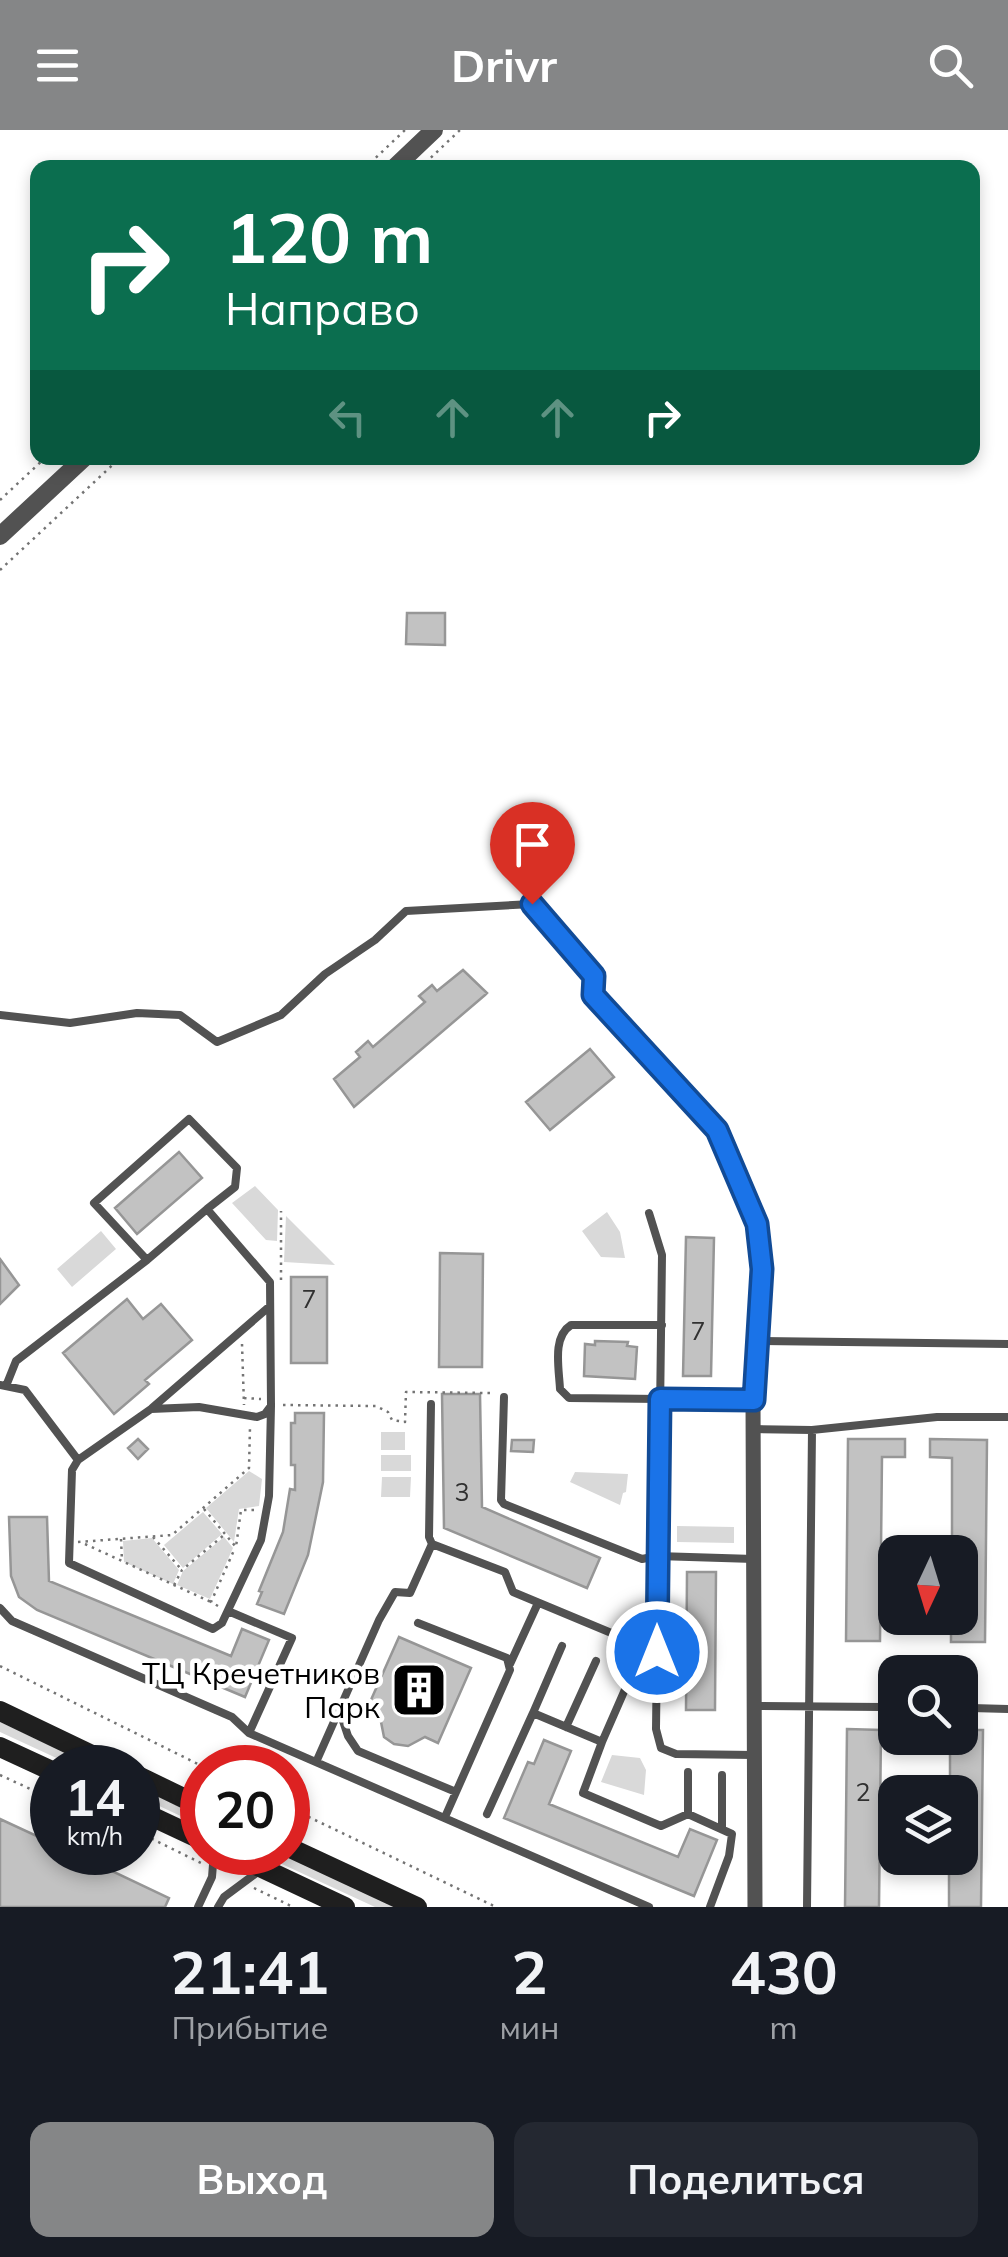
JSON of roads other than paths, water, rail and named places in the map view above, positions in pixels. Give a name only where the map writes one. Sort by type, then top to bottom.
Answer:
[{"type":"main road","points":[[0,1711],[72,1745]]},
{"type":"main road","points":[[0,1747],[30,1761]]},
{"type":"main road","points":[[310,1857],[418,1907]]},
{"type":"main road","points":[[278,1875],[345,1907]]},
{"type":"street","points":[[402,160],[434,130]]},
{"type":"street","points":[[0,536],[76,465]]},
{"type":"street","points":[[593,995],[717,1130],[757,1224],[762,1269],[754,1400],[755,1907]]},
{"type":"lane","points":[[0,1015],[70,1023],[136,1012],[180,1015],[218,1042],[281,1016],[325,974],[375,940],[406,911],[450,906],[532,904],[594,976],[593,995]]},
{"type":"lane","points":[[78,1460],[24,1390],[3,1385],[16,1361],[147,1260],[235,1187],[236,1168],[189,1119],[94,1203],[147,1260]]},
{"type":"lane","points":[[207,1209],[270,1282],[271,1403],[262,1540],[222,1623],[213,1629],[70,1563],[72,1470],[78,1460],[151,1408],[270,1306]]},
{"type":"lane","points":[[649,1213],[662,1255],[656,1729],[661,1748],[676,1754],[754,1754]]},
{"type":"lane","points":[[662,1325],[571,1325],[559,1337],[560,1389],[569,1398],[754,1400]]},
{"type":"lane","points":[[760,1341],[1008,1344]]},
{"type":"lane","points":[[504,1397],[504,1504],[642,1559],[754,1559]]},
{"type":"lane","points":[[151,1408],[199,1407],[248,1416],[265,1414],[271,1403]]},
{"type":"lane","points":[[431,1404],[432,1544],[505,1572],[513,1592],[657,1652]]},
{"type":"lane","points":[[754,1429],[812,1430],[938,1417],[1008,1418]]},
{"type":"lane","points":[[807,1907],[812,1430]]},
{"type":"lane","points":[[317,1760],[379,1620],[395,1592],[410,1594],[432,1544]]},
{"type":"lane","points":[[445,1817],[538,1602]]},
{"type":"lane","points":[[0,1608],[12,1621],[232,1717],[249,1733],[648,1907]]},
{"type":"lane","points":[[228,1611],[292,1638],[249,1733]]},
{"type":"lane","points":[[418,1623],[507,1658],[510,1664]]},
{"type":"lane","points":[[487,1814],[562,1646]]},
{"type":"lane","points":[[566,1727],[596,1660]]},
{"type":"lane","points":[[630,1678],[583,1792],[661,1826],[688,1814],[732,1834],[729,1856],[710,1907]]},
{"type":"lane","points":[[754,1706],[878,1707]]},
{"type":"lane","points":[[978,1708],[1008,1709]]},
{"type":"lane","points":[[340,1712],[358,1751],[456,1792]]},
{"type":"lane","points":[[533,1713],[602,1742]]},
{"type":"lane","points":[[688,1772],[688,1814]]},
{"type":"lane","points":[[722,1774],[722,1829]]},
{"type":"lane","points":[[198,1907],[212,1875]]},
{"type":"lane","points":[[218,1907],[224,1897],[254,1875]]},
{"type":"place","name":"ТЦ Кречетников Парк","points":[[419,1690]]}]
